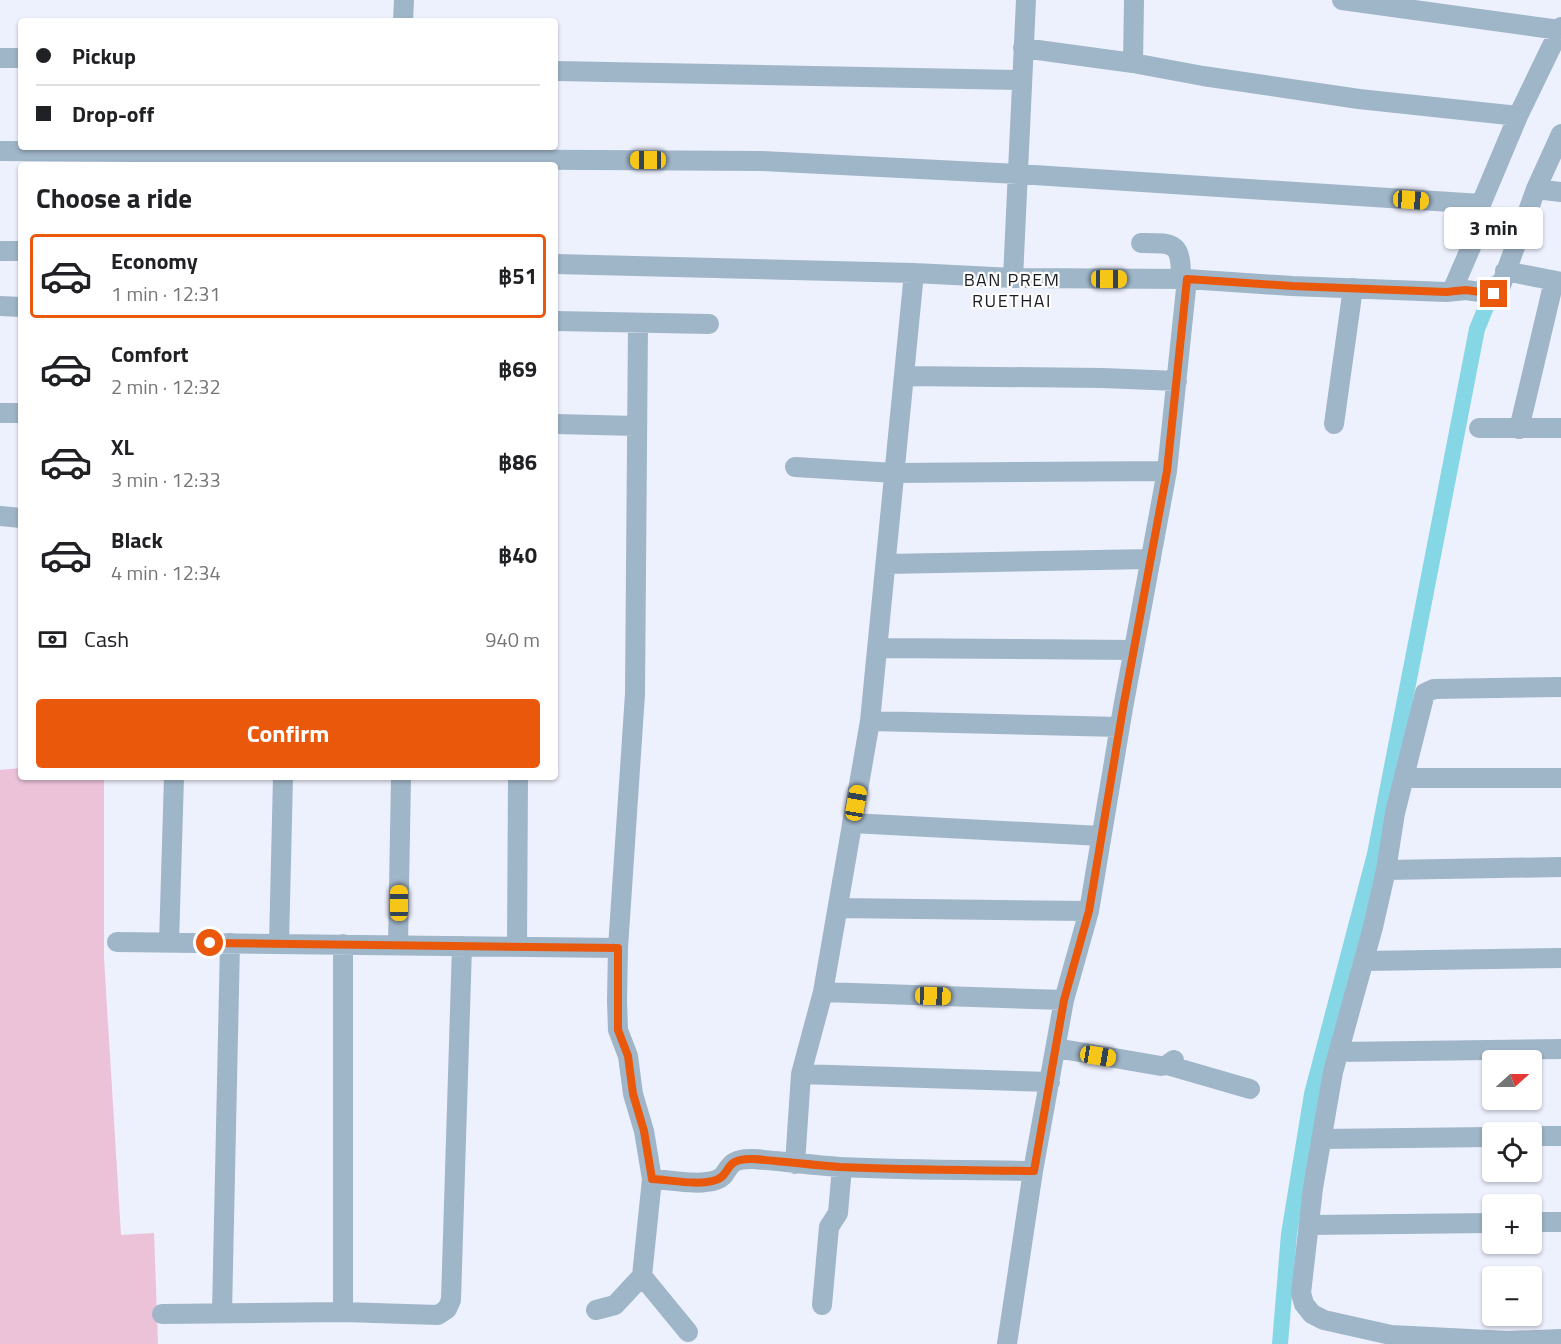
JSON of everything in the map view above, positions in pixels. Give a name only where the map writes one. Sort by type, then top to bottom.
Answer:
[{"type":"street","points":[[403,18],[404,0]]},
{"type":"street","points":[[1013,278],[1026,0]]},
{"type":"street","points":[[1133,63],[1134,0]]},
{"type":"street","points":[[1342,0],[1560,28],[1518,116],[1481,204],[1459,290]]},
{"type":"street","points":[[1023,48],[1359,99],[1518,116]]},
{"type":"street","points":[[0,58],[18,58]]},
{"type":"street","points":[[558,71],[1022,80]]},
{"type":"street","points":[[558,264],[914,273],[1013,278],[1184,279],[1353,288],[1459,290],[1494,294],[1499,291],[1504,271],[1536,189],[1561,134]]},
{"type":"street","points":[[0,151],[762,161],[1019,174],[1481,204]]},
{"type":"street","points":[[1536,189],[1561,192]]},
{"type":"street","points":[[1007,1343],[1064,1000],[1089,911],[1167,471],[1177,381],[1184,279],[1181,259],[1176,248],[1167,243],[1141,243]]},
{"type":"street","points":[[0,251],[18,251]]},
{"type":"street","points":[[1504,271],[1558,282],[1520,429]]},
{"type":"street","points":[[795,1164],[801,1074],[823,992],[870,721],[914,273]]},
{"type":"street","points":[[1334,424],[1353,288]]},
{"type":"street","points":[[0,306],[18,307]]},
{"type":"street","points":[[558,321],[709,324]]},
{"type":"street","points":[[596,1310],[615,1305],[642,1276],[652,1179],[644,1131],[633,1094],[628,1056],[618,1030],[618,948],[635,694],[638,323]]},
{"type":"street","points":[[905,376],[1177,381]]},
{"type":"street","points":[[0,413],[18,413]]},
{"type":"street","points":[[558,424],[637,426]]},
{"type":"street","points":[[1479,428],[1561,428]]},
{"type":"street","points":[[795,467],[895,473],[1167,471]]},
{"type":"street","points":[[0,516],[18,518]]},
{"type":"street","points":[[886,564],[1151,559]]},
{"type":"street","points":[[878,648],[1134,650]]},
{"type":"street","points":[[1561,687],[1427,691],[1395,813],[1386,870],[1364,961],[1339,1052],[1321,1139],[1301,1293],[1304,1304],[1312,1314],[1324,1320],[1390,1335],[1508,1341],[1561,1339]]},
{"type":"street","points":[[870,721],[1120,727]]},
{"type":"street","points":[[1404,778],[1561,778]]},
{"type":"street","points":[[169,943],[174,780]]},
{"type":"street","points":[[279,944],[283,780]]},
{"type":"street","points":[[398,945],[400,780]]},
{"type":"street","points":[[517,946],[518,780]]},
{"type":"street","points":[[852,824],[1101,836]]},
{"type":"street","points":[[1386,870],[1561,867]]},
{"type":"street","points":[[838,908],[1089,911]]},
{"type":"street","points":[[117,942],[618,948]]},
{"type":"street","points":[[222,1313],[230,943]]},
{"type":"street","points":[[343,1312],[344,945]]},
{"type":"street","points":[[162,1314],[343,1312],[438,1315],[447,1309],[451,1300],[462,946]]},
{"type":"street","points":[[1364,961],[1561,958]]},
{"type":"street","points":[[823,992],[1064,1000]]},
{"type":"street","points":[[1056,1048],[1161,1066],[1171,1063],[1250,1089]]},
{"type":"street","points":[[1339,1052],[1561,1049]]},
{"type":"street","points":[[801,1074],[1050,1082]]},
{"type":"street","points":[[1542,1136],[1561,1136]]},
{"type":"street","points":[[1321,1139],[1482,1137]]},
{"type":"street","points":[[652,1179],[705,1182],[718,1180],[724,1175],[728,1165],[735,1161],[753,1159],[842,1167],[1034,1171]]},
{"type":"street","points":[[822,1305],[829,1227],[838,1213],[842,1167]]},
{"type":"street","points":[[1309,1225],[1482,1222]]},
{"type":"street","points":[[1542,1222],[1561,1222]]},
{"type":"street","points":[[642,1276],[688,1332]]},
{"type":"shaded area","points":[[18,768],[18,780],[104,780],[104,958],[121,1235],[154,1233],[158,1344],[0,1344],[0,770]]},
{"type":"waterway","points":[[1280,1344],[1289,1234],[1312,1094],[1375,854],[1477,329],[1496,283]]},
{"type":"district","name":"BAN PREM RUETHAI","points":[[1012,289]]},
{"type":"route","points":[[210,943],[618,948],[618,1030],[628,1056],[633,1094],[644,1131],[652,1179],[705,1182],[718,1180],[724,1175],[728,1165],[735,1161],[753,1159],[842,1167],[1034,1171],[1064,1000],[1089,911],[1123,708],[1167,471],[1187,279],[1312,287],[1446,292],[1466,290],[1494,294]]}]
